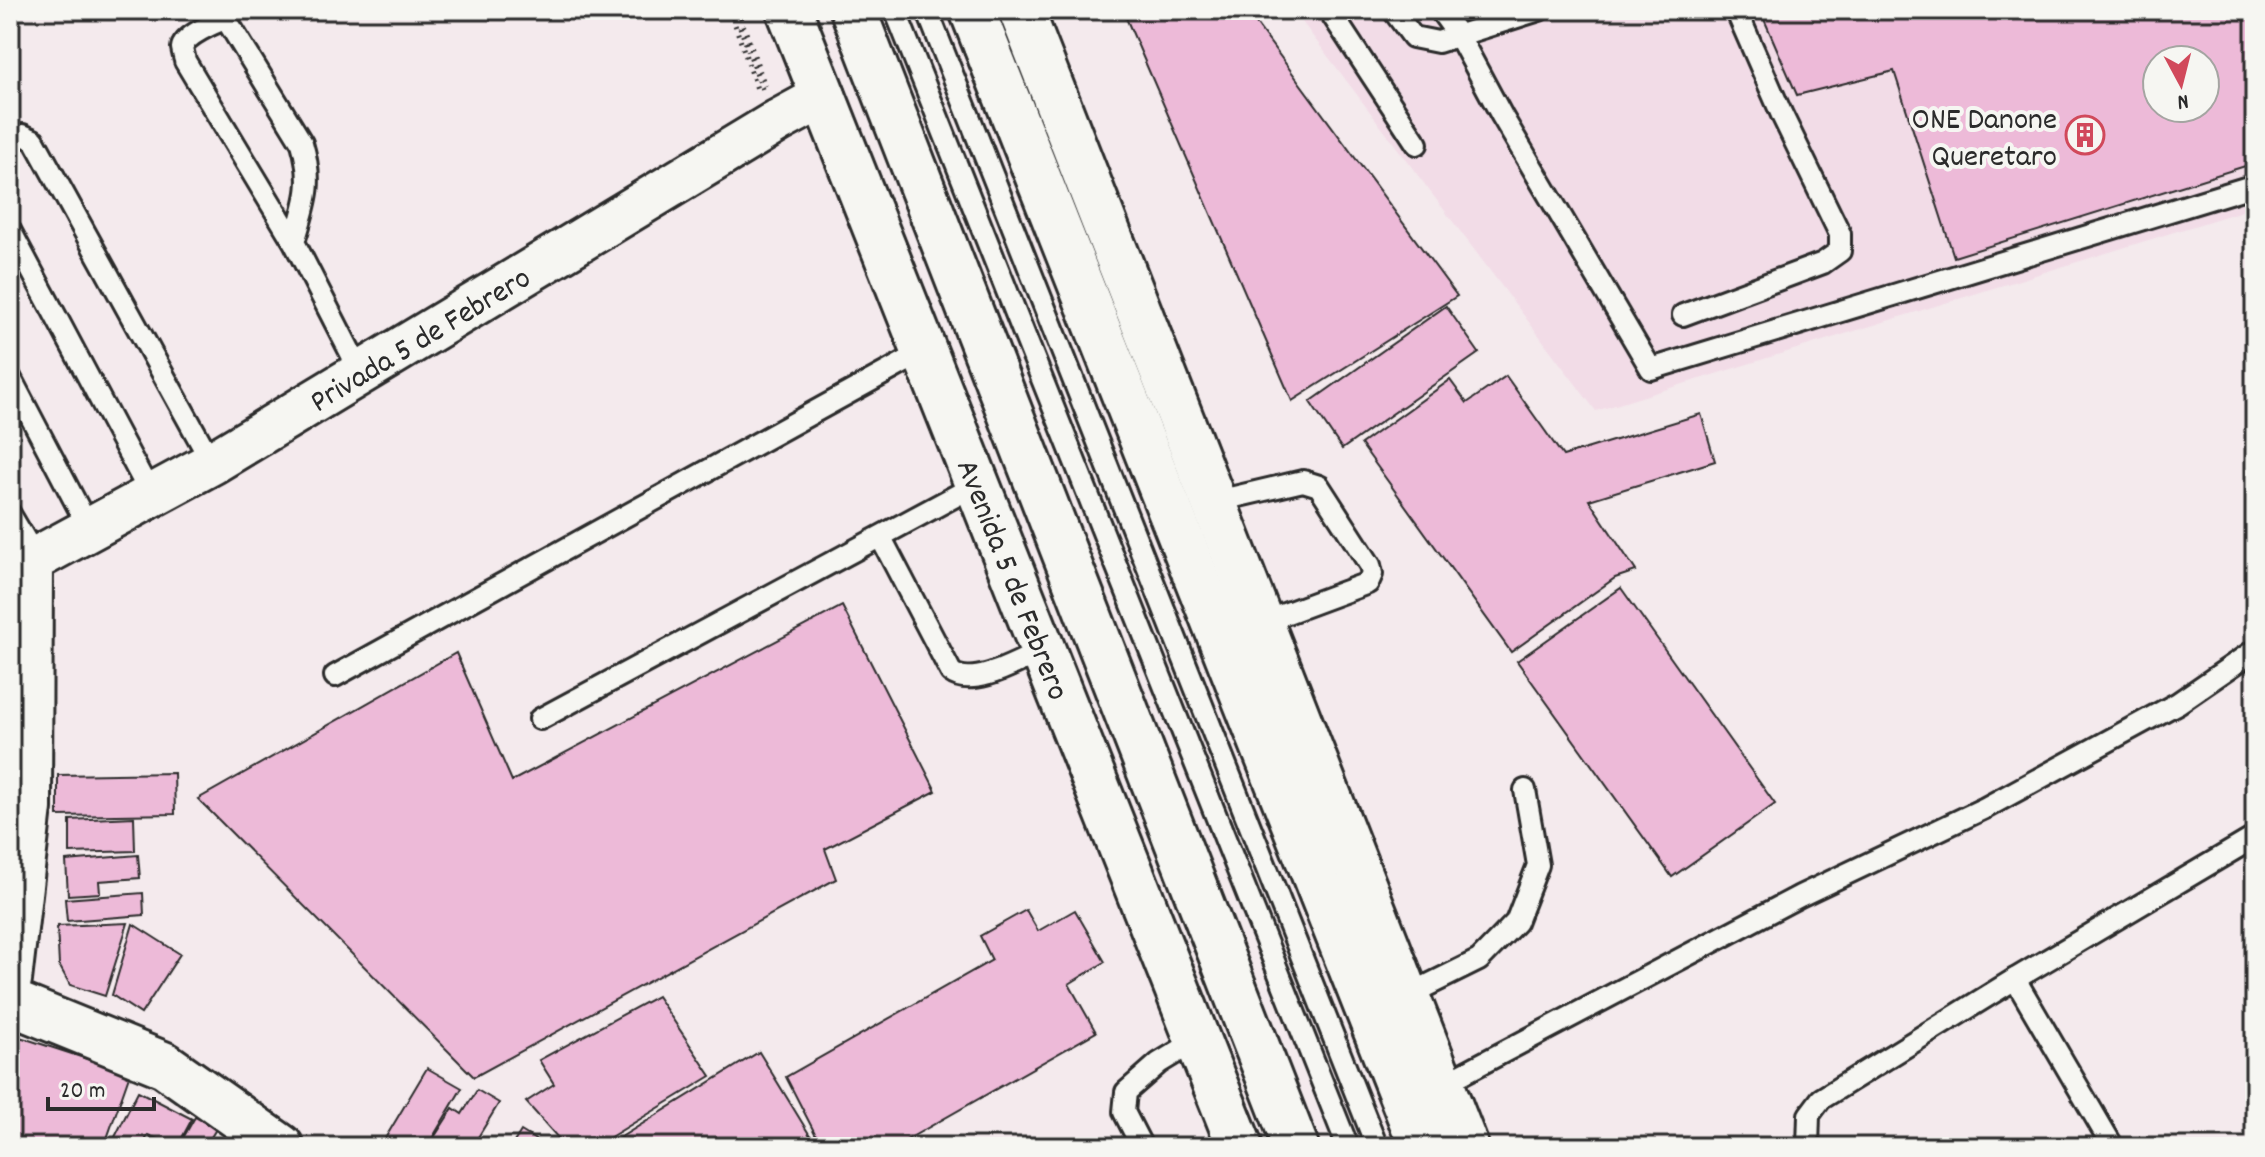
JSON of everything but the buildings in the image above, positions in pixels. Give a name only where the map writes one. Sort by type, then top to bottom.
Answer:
[{"type":"main road","name":"Avenida 5 de Febrero","points":[[789,10],[1240,1147]]},
{"type":"main road","name":"Avenida 5 de Febrero","points":[[853,10],[1296,1147]]},
{"type":"main road","points":[[972,10],[1422,1147]]},
{"type":"main road","points":[[1021,10],[1466,1147]]},
{"type":"main road","points":[[1295,712],[1362,997]]},
{"type":"main road","points":[[1226,969],[1262,1147]]},
{"type":"main road","points":[[10,1002],[165,1065],[281,1147]]},
{"type":"street","name":"Privada 5 de Febrero","points":[[26,562],[212,463],[769,110],[824,96]]},
{"type":"street","points":[[10,980],[30,808],[26,562]]},
{"type":"lane","points":[[895,10],[1348,1147]]},
{"type":"lane","points":[[927,10],[1377,1147]]},
{"type":"lane","points":[[1329,10],[1417,144]]},
{"type":"lane","points":[[1393,10],[1413,37],[1438,42],[1539,10]]},
{"type":"lane","points":[[1440,10],[1459,36],[1502,116],[1651,369],[2255,185]]},
{"type":"lane","points":[[1683,315],[1823,263],[1840,251],[1840,234],[1782,115],[1736,10]]},
{"type":"lane","points":[[294,242],[308,194],[308,165],[302,143],[226,19],[214,23],[185,41],[182,49],[185,61],[294,242],[360,371]]},
{"type":"lane","points":[[10,138],[23,135],[34,140],[212,463]]},
{"type":"lane","points":[[10,230],[152,497]]},
{"type":"lane","points":[[335,676],[923,352]]},
{"type":"lane","points":[[10,377],[89,528]]},
{"type":"lane","points":[[1213,502],[1303,481],[1319,486],[1370,565],[1372,574],[1368,583],[1260,623]]},
{"type":"lane","points":[[540,719],[976,485]]},
{"type":"lane","points":[[10,514],[26,562]]},
{"type":"lane","points":[[881,538],[951,672],[960,678],[972,679],[1042,651]]},
{"type":"lane","points":[[1441,1085],[1800,896],[1985,808],[2178,703],[2255,650]]},
{"type":"lane","points":[[1406,996],[1479,960],[1516,922],[1538,865],[1525,790]]},
{"type":"lane","points":[[1808,1147],[1809,1115],[1821,1099],[2015,979],[2255,837]]},
{"type":"lane","points":[[2015,979],[2113,1147]]},
{"type":"lane","points":[[1142,1147],[1124,1112],[1126,1092],[1159,1063],[1197,1040]]},
{"type":"path","points":[[730,10],[769,110]]},
{"type":"path","points":[[738,10],[769,110]]},
{"type":"shaded area","points":[[1293,10],[2255,10],[2255,207],[1596,411]]},
{"type":"place","name":"ONE Danone Queretaro","points":[[2085,135]]}]
